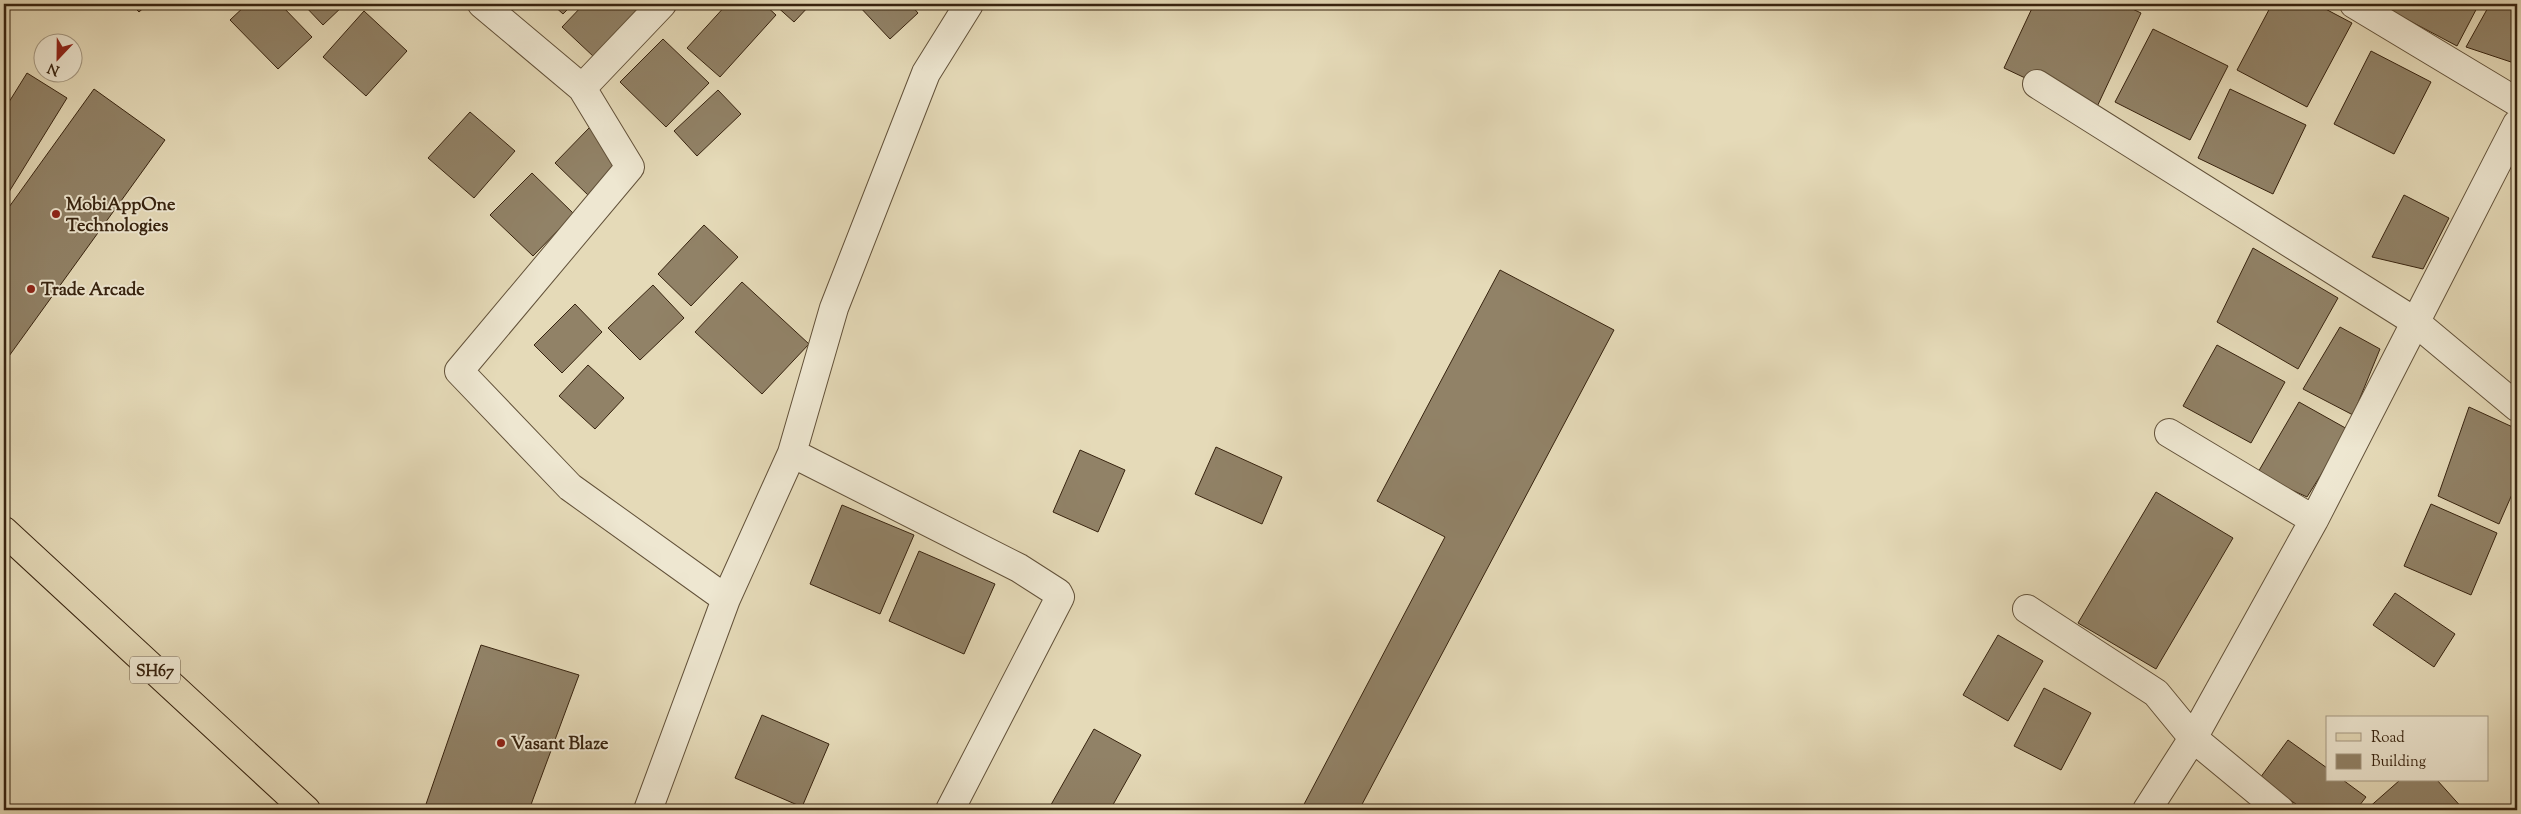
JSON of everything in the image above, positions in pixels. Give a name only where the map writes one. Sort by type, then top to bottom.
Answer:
[{"type":"main road","name":"SH67","points":[[4,531],[306,810]]},
{"type":"street","points":[[482,4],[582,88],[630,167],[459,371],[570,487],[726,598]]},
{"type":"street","points":[[582,88],[662,4]]},
{"type":"street","points":[[648,810],[726,598],[792,453],[834,308],[926,73],[969,4]]},
{"type":"street","points":[[2354,4],[2517,102]]},
{"type":"street","points":[[2037,84],[2414,321],[2517,407]]},
{"type":"street","points":[[2147,810],[2193,738],[2314,520],[2414,321],[2517,124]]},
{"type":"street","points":[[2170,433],[2314,520]]},
{"type":"street","points":[[792,453],[1020,568],[1058,593],[1060,597],[950,810]]},
{"type":"street","points":[[2027,609],[2156,693],[2193,738],[2280,810]]},
{"type":"building","points":[[131,4],[148,4],[139,12]]},
{"type":"building","points":[[247,4],[280,4],[312,37],[278,69],[230,20]]},
{"type":"building","points":[[303,4],[345,4],[323,25]]},
{"type":"building","points":[[552,4],[573,4],[563,14]]},
{"type":"building","points":[[584,4],[644,4],[594,57],[562,27]]},
{"type":"building","points":[[727,4],[764,4],[776,15],[720,77],[687,48]]},
{"type":"building","points":[[774,4],[811,4],[794,22]]},
{"type":"building","points":[[857,4],[910,4],[918,13],[890,39]]},
{"type":"building","points":[[2034,4],[2122,4],[2141,13],[2095,111],[2004,68]]},
{"type":"building","points":[[2272,4],[2316,4],[2352,23],[2307,107],[2237,70]]},
{"type":"building","points":[[2378,4],[2479,4],[2457,46]]},
{"type":"building","points":[[2490,4],[2517,4],[2517,64],[2466,47]]},
{"type":"building","points":[[364,11],[407,51],[366,96],[323,57]]},
{"type":"building","points":[[2153,29],[2228,66],[2190,140],[2115,102]]},
{"type":"building","points":[[663,39],[709,83],[666,127],[620,82]]},
{"type":"building","points":[[2371,51],[2431,82],[2394,154],[2334,124]]},
{"type":"building","points":[[27,73],[32,76],[32,82],[41,82],[67,98],[4,200],[4,110]]},
{"type":"building","name":"Trade Arcade","points":[[94,89],[165,140],[4,363],[4,214]]},
{"type":"building","points":[[2230,89],[2306,125],[2273,194],[2198,158]]},
{"type":"building","points":[[718,90],[741,114],[697,156],[674,131]]},
{"type":"building","points":[[470,112],[515,151],[474,198],[428,158]]},
{"type":"building","points":[[589,128],[624,161],[589,196],[555,163]]},
{"type":"building","points":[[532,173],[574,214],[533,256],[490,215]]},
{"type":"building","points":[[2404,195],[2449,218],[2423,269],[2372,257]]},
{"type":"building","points":[[704,225],[738,257],[691,306],[658,274]]},
{"type":"building","points":[[2253,248],[2338,298],[2298,369],[2217,322]]},
{"type":"building","points":[[1500,270],[1614,330],[1359,810],[1301,810],[1445,537],[1377,501]]},
{"type":"building","points":[[742,282],[809,344],[762,394],[695,332]]},
{"type":"building","points":[[653,285],[684,318],[640,360],[608,328]]},
{"type":"building","points":[[575,304],[602,332],[562,373],[534,345]]},
{"type":"building","points":[[2340,327],[2380,349],[2353,415],[2303,389]]},
{"type":"building","points":[[2217,345],[2285,382],[2251,443],[2183,406]]},
{"type":"building","points":[[588,365],[624,398],[595,429],[559,396]]},
{"type":"building","points":[[2299,402],[2349,430],[2307,497],[2257,474]]},
{"type":"building","points":[[2469,407],[2517,429],[2517,483],[2499,524],[2438,496]]},
{"type":"building","points":[[1216,447],[1282,477],[1262,524],[1195,494]]},
{"type":"building","points":[[1080,450],[1125,470],[1098,532],[1053,512]]},
{"type":"building","points":[[2156,492],[2233,538],[2156,669],[2078,623]]},
{"type":"building","points":[[2431,504],[2497,533],[2471,595],[2404,566]]},
{"type":"building","points":[[842,505],[914,535],[880,614],[810,584]]},
{"type":"building","points":[[2517,510],[2517,521],[2512,516]]},
{"type":"building","points":[[919,551],[995,584],[964,654],[889,621]]},
{"type":"building","points":[[2517,585],[2517,598],[2511,593]]},
{"type":"building","points":[[2395,593],[2455,634],[2434,667],[2373,625]]},
{"type":"building","points":[[1998,635],[2043,661],[2008,721],[1963,695]]},
{"type":"building","name":"Vasant Blaze","points":[[481,645],[579,675],[529,810],[424,810]]},
{"type":"building","points":[[2044,688],[2091,713],[2061,770],[2014,746]]},
{"type":"building","points":[[762,715],[829,744],[802,807],[735,778]]},
{"type":"building","points":[[1094,729],[1141,755],[1110,810],[1048,810]]},
{"type":"building","points":[[2288,740],[2326,767],[2326,782],[2346,782],[2366,797],[2356,810],[2304,810],[2260,778]]},
{"type":"building","points":[[2398,782],[2439,782],[2464,810],[2366,810]]},
{"type":"place","name":"MobiAppOne Technologies","points":[[56,214]]},
{"type":"place","name":"Trade Arcade","points":[[31,289]]},
{"type":"place","name":"Vasant Blaze","points":[[501,743]]}]
